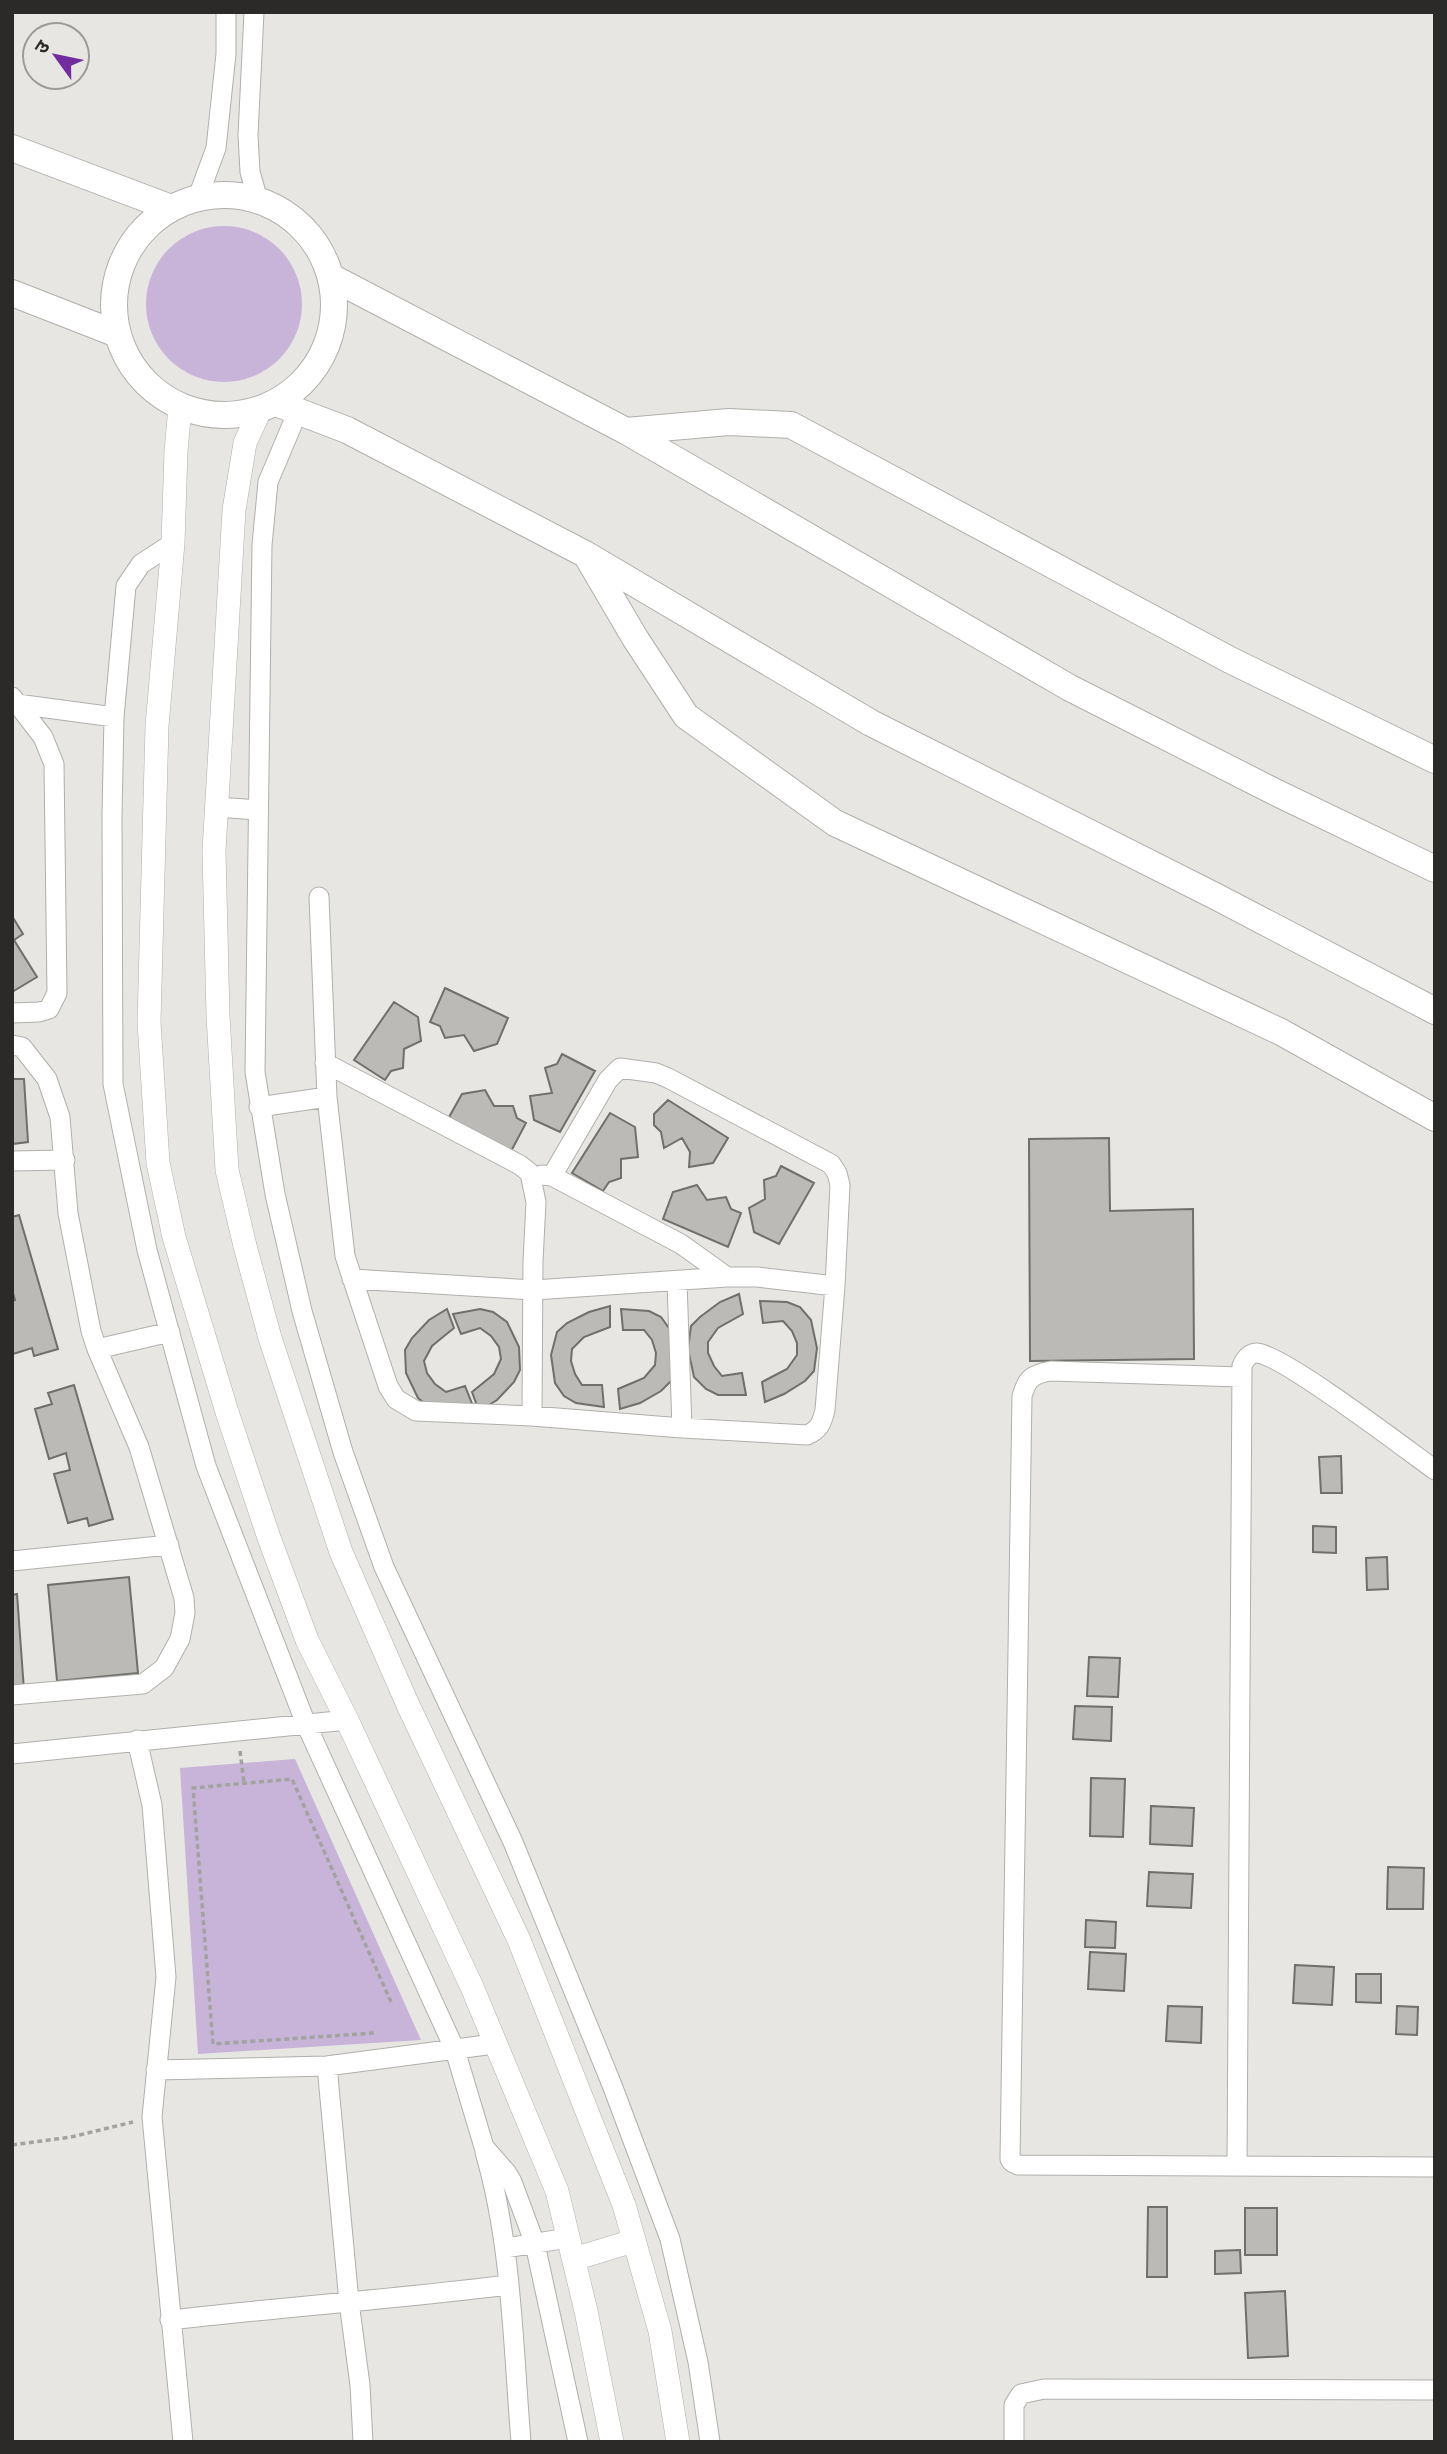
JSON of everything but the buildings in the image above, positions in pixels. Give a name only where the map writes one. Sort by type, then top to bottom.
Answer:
[{"type":"main road","points":[[12,148],[170,208]]},
{"type":"main road","points":[[278,408],[305,380],[324,353],[332,327],[331,277],[323,256],[302,227],[278,208],[258,200],[223,194],[198,197],[170,208],[144,229],[131,245],[114,293],[117,334],[131,366],[153,390],[180,407],[209,415],[278,408],[346,430],[585,554],[871,723],[1215,896],[1435,1011]]},
{"type":"main road","points":[[331,277],[626,431],[1070,688],[1435,869]]},
{"type":"main road","points":[[12,293],[117,334]]},
{"type":"main road","points":[[626,431],[729,422],[791,425],[1230,660],[1435,760]]},
{"type":"main road","points":[[585,554],[686,716],[835,823],[1281,1032],[1435,1118]]},
{"type":"street","points":[[198,197],[216,148],[226,54],[226,12]]},
{"type":"street","points":[[254,12],[248,135],[250,173],[258,200]]},
{"type":"street","points":[[180,407],[173,543],[158,726],[149,1022],[158,1163],[174,1237],[268,1535],[307,1640],[471,1987],[557,2191],[612,2442]]},
{"type":"street","points":[[278,408],[245,443],[234,510],[214,851],[218,1016],[227,1170],[270,1338],[341,1552],[408,1705],[519,1940],[624,2205],[632,2241],[660,2331],[678,2442]]},
{"type":"street","points":[[278,408],[265,495],[261,545],[255,1072],[275,1194],[299,1298],[343,1452],[384,1567],[513,1842],[612,2085],[670,2239],[698,2362],[710,2442]]},
{"type":"street","points":[[173,543],[141,564],[126,586],[114,717],[111,816],[113,1084],[147,1250],[206,1466],[306,1724],[455,2050],[495,2188],[505,2248],[521,2442]]},
{"type":"street","points":[[14,700],[114,717]]},
{"type":"street","points":[[12,1013],[49,1009],[57,993],[54,764],[43,737],[14,700]]},
{"type":"street","points":[[217,807],[258,810]]},
{"type":"street","points":[[319,897],[327,1097],[345,1256],[388,1386],[396,1399],[416,1411],[532,1416],[807,1435],[816,1431],[822,1424],[825,1410],[835,1286],[840,1185],[831,1164],[656,1073],[620,1068],[614,1072],[552,1176]]},
{"type":"street","points":[[12,1045],[22,1047],[47,1079],[60,1118],[68,1213],[97,1349],[139,1447],[184,1598],[185,1613],[180,1639],[158,1673],[143,1685],[12,1695]]},
{"type":"street","points":[[325,1063],[520,1165],[530,1173],[552,1176],[681,1244],[727,1277]]},
{"type":"street","points":[[259,1107],[327,1097]]},
{"type":"street","points":[[12,1161],[65,1160]]},
{"type":"street","points":[[530,1173],[536,1202],[532,1416]]},
{"type":"street","points":[[352,1279],[534,1290],[727,1277],[757,1277],[835,1286]]},
{"type":"street","points":[[677,1281],[682,1428]]},
{"type":"street","points":[[97,1349],[170,1332]]},
{"type":"street","points":[[1237,2166],[1241,1377],[1245,1358],[1252,1353],[1260,1354],[1303,1377],[1435,1470]]},
{"type":"street","points":[[1241,1377],[1051,1371],[1036,1373],[1028,1378],[1024,1386],[1010,2159],[1018,2165],[1435,2167]]},
{"type":"street","points":[[12,1561],[169,1545]]},
{"type":"street","points":[[12,1754],[347,1720]]},
{"type":"street","points":[[137,1740],[152,1805],[166,1978],[152,2117],[183,2442]]},
{"type":"street","points":[[156,2070],[327,2066],[494,2044]]},
{"type":"street","points":[[327,2066],[349,2302],[360,2385],[363,2442]]},
{"type":"street","points":[[484,2147],[512,2182],[535,2244],[578,2442]]},
{"type":"street","points":[[505,2248],[535,2244],[571,2248],[632,2241]]},
{"type":"street","points":[[170,2320],[508,2285]]},
{"type":"street","points":[[1014,2442],[1014,2405],[1021,2394],[1044,2389],[1435,2390]]},
{"type":"path","points":[[237,1731],[244,1783]]},
{"type":"path","points":[[374,2033],[213,2044],[193,1788],[292,1779],[391,2002]]},
{"type":"path","points":[[12,2145],[71,2137],[152,2117]]},
{"type":"shaded area","points":[[224,226],[254,232],[279,249],[296,274],[302,304],[296,334],[279,359],[254,376],[224,382],[194,376],[169,359],[152,334],[146,304],[152,274],[169,249],[194,232]]},
{"type":"shaded area","points":[[295,1759],[421,2040],[198,2054],[180,1768]]}]
